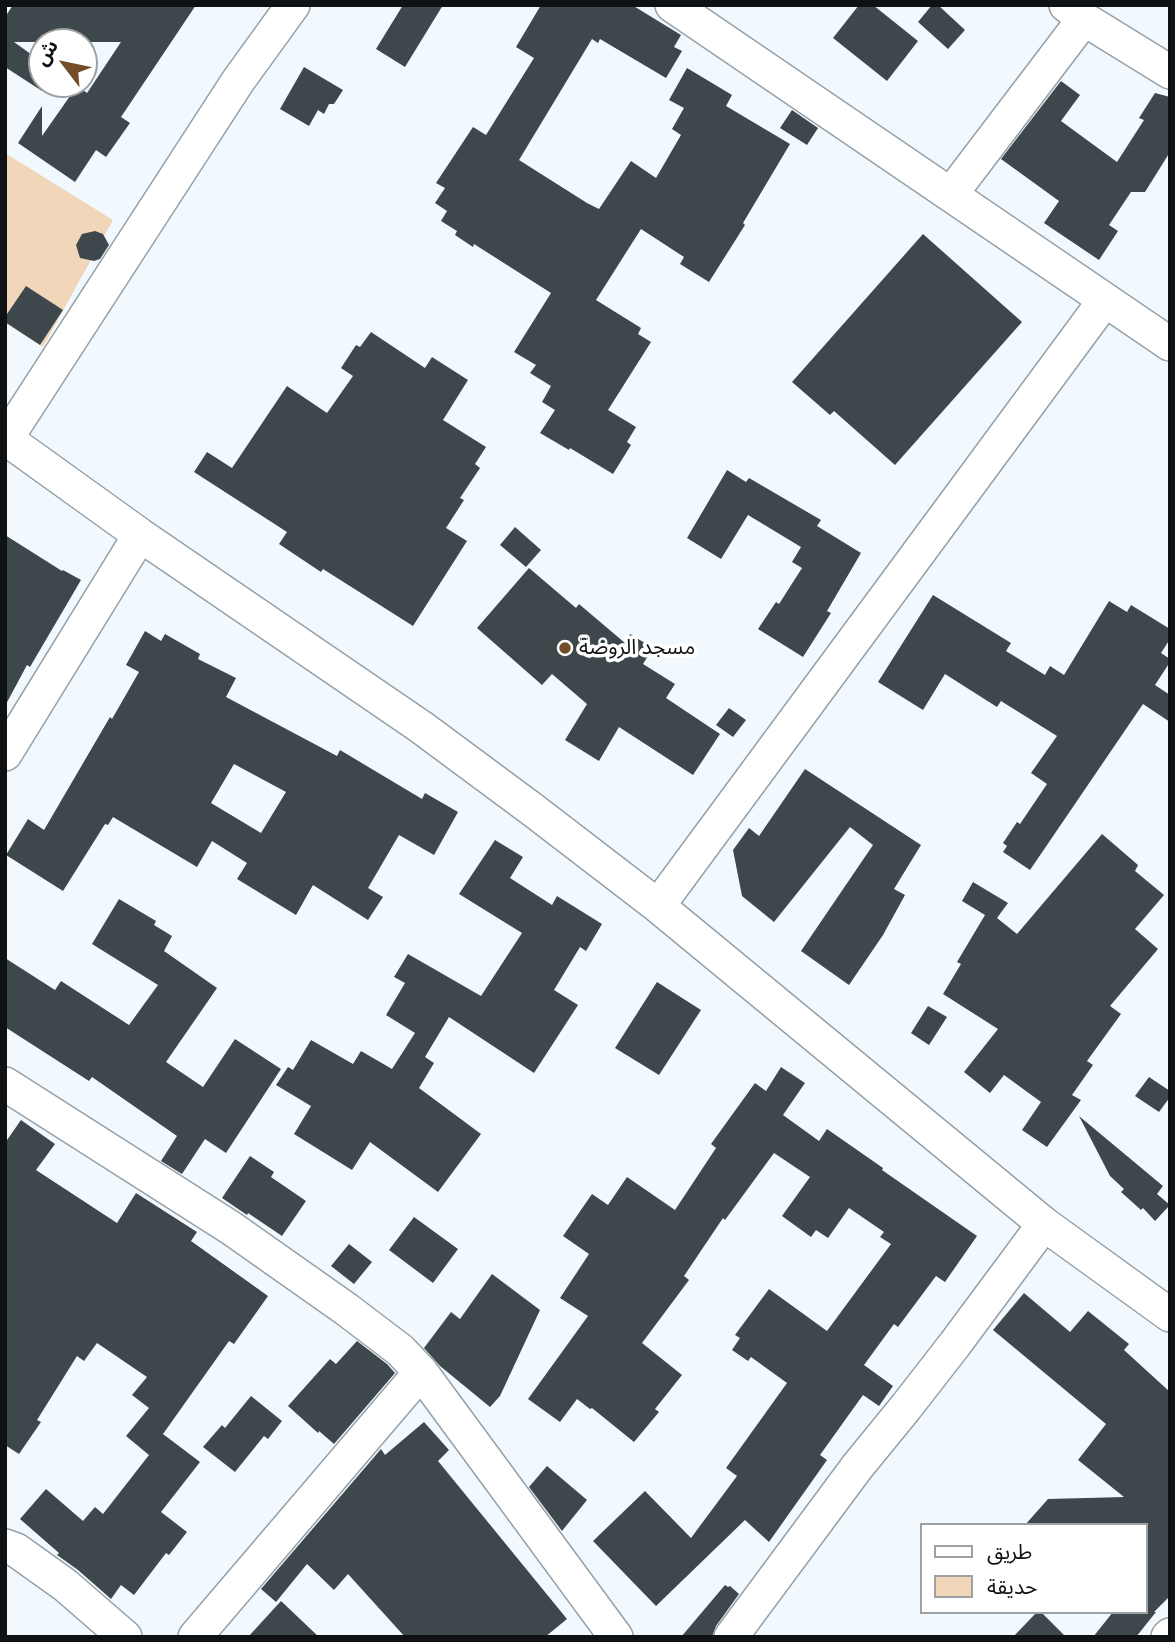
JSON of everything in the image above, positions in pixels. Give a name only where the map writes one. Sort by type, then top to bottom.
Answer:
[{"type":"street","points":[[293,5],[238,81],[6,438],[141,535],[421,727],[533,810],[659,906],[1044,1224],[1167,1308]]},
{"type":"street","points":[[672,5],[1170,344]]},
{"type":"street","points":[[951,194],[1075,12],[1170,72]]},
{"type":"street","points":[[659,906],[1105,300]]},
{"type":"street","points":[[5,754],[141,535]]},
{"type":"street","points":[[5,1084],[231,1228],[400,1350],[421,1372],[616,1637]]},
{"type":"street","points":[[731,1637],[857,1467],[955,1344],[1044,1224]]},
{"type":"street","points":[[195,1637],[421,1372]]},
{"type":"street","points":[[5,1546],[16,1550],[65,1585],[125,1637]]},
{"type":"green space","points":[[5,153],[113,220],[43,347],[5,323]]},
{"type":"building","points":[[13,5],[196,5],[121,117],[130,123],[106,157],[96,150],[75,182],[18,143],[42,106],[42,136],[69,98],[98,98],[98,76],[121,42],[98,42],[98,28],[28,28],[28,42],[14,42],[28,52],[28,82],[5,67],[5,17]]},
{"type":"building","points":[[403,5],[443,5],[405,67],[376,49]]},
{"type":"building","points":[[541,5],[632,5],[681,35],[674,47],[682,51],[666,78],[600,39],[598,43],[592,39],[519,160],[587,203],[599,209],[631,161],[656,178],[681,135],[672,129],[684,108],[669,100],[687,68],[732,95],[726,106],[790,144],[743,223],[745,225],[709,282],[680,264],[684,257],[641,229],[596,300],[641,328],[638,334],[651,342],[608,410],[636,427],[627,442],[631,445],[613,474],[540,433],[555,410],[542,402],[551,386],[530,373],[536,365],[514,352],[551,293],[474,244],[473,247],[455,235],[457,231],[441,221],[447,211],[435,203],[445,188],[436,183],[473,127],[486,135],[534,58],[516,47]]},
{"type":"building","points":[[859,5],[873,5],[918,41],[887,81],[833,38]]},
{"type":"building","points":[[932,5],[938,5],[965,30],[948,49],[918,22]]},
{"type":"building","points":[[304,67],[343,90],[334,104],[329,104],[324,114],[318,110],[309,126],[280,109]]},
{"type":"building","points":[[1061,81],[1080,95],[1061,121],[1117,162],[1144,120],[1139,118],[1155,93],[1170,97],[1170,152],[1145,192],[1131,192],[1109,225],[1118,231],[1099,260],[1044,223],[1059,201],[1001,159]]},
{"type":"building","points":[[792,110],[818,128],[807,145],[780,128]]},
{"type":"building","points":[[95,231],[103,234],[109,245],[100,259],[94,261],[80,258],[76,245],[82,234]]},
{"type":"building","points":[[923,234],[1022,322],[895,465],[834,411],[830,415],[792,382]]},
{"type":"building","points":[[26,286],[63,310],[40,345],[5,322],[5,317]]},
{"type":"building","points":[[371,332],[425,368],[432,357],[468,380],[443,420],[486,447],[475,464],[480,468],[460,498],[464,500],[446,528],[467,541],[413,626],[279,544],[287,532],[194,472],[207,452],[232,468],[287,386],[327,413],[353,376],[341,368],[356,345],[360,347]]},
{"type":"building","points":[[727,470],[746,482],[749,478],[821,520],[817,526],[861,553],[827,611],[831,613],[803,657],[758,629],[776,602],[779,604],[802,568],[792,562],[801,547],[748,515],[721,559],[687,538]]},
{"type":"building","points":[[515,527],[541,550],[526,567],[500,545]]},
{"type":"building","points":[[5,535],[81,580],[30,667],[27,665],[5,706]]},
{"type":"building","points":[[529,568],[576,608],[579,604],[625,643],[630,634],[653,648],[643,664],[675,684],[666,698],[720,734],[693,775],[619,727],[599,761],[565,740],[587,704],[552,674],[542,685],[477,628]]},
{"type":"building","points":[[933,595],[1011,643],[1006,651],[1045,675],[1050,666],[1064,675],[1109,601],[1127,612],[1131,605],[1170,629],[1170,639],[1161,653],[1170,659],[1170,662],[1155,685],[1170,695],[1170,722],[1143,704],[1030,870],[1003,852],[1007,846],[1003,843],[1017,822],[1020,824],[1047,784],[1031,773],[1057,736],[1001,701],[997,707],[945,674],[923,710],[878,682]]},
{"type":"building","points":[[145,631],[161,641],[165,634],[200,654],[198,659],[236,678],[226,697],[337,756],[340,750],[422,799],[425,793],[458,812],[434,855],[399,835],[368,888],[383,897],[368,920],[313,885],[296,915],[237,879],[247,863],[212,841],[197,867],[113,817],[108,825],[105,824],[63,891],[6,855],[28,819],[44,830],[139,672],[126,665]],"holes":[[[234,764],[286,792],[261,833],[211,803]]]},
{"type":"building","points":[[729,708],[746,720],[733,737],[716,725]]},
{"type":"building","points":[[805,769],[921,845],[894,889],[905,895],[883,935],[849,985],[801,951],[873,845],[850,827],[774,922],[742,896],[733,850],[749,828],[759,836]]},
{"type":"building","points":[[1102,834],[1138,865],[1135,871],[1164,895],[1135,929],[1158,949],[1110,1006],[1121,1014],[1087,1061],[1093,1065],[1072,1095],[1081,1100],[1047,1147],[1022,1130],[1041,1102],[1004,1075],[990,1093],[964,1072],[998,1029],[943,994],[961,964],[957,962],[985,915],[962,901],[973,882],[1008,903],[997,918],[1017,934]]},
{"type":"building","points":[[495,840],[523,857],[510,878],[552,905],[557,896],[602,924],[586,951],[580,947],[554,990],[578,1005],[534,1073],[449,1017],[425,1057],[434,1063],[419,1088],[481,1134],[438,1192],[370,1142],[352,1170],[294,1134],[311,1106],[276,1085],[288,1067],[293,1070],[311,1040],[353,1064],[361,1051],[392,1069],[415,1033],[386,1015],[405,983],[394,977],[408,954],[481,996],[522,933],[459,894]]},
{"type":"building","points":[[119,899],[156,921],[154,925],[172,936],[164,951],[217,988],[166,1062],[203,1087],[235,1039],[281,1069],[226,1153],[205,1139],[182,1174],[161,1161],[177,1136],[92,1077],[89,1081],[5,1027],[5,958],[55,990],[61,981],[129,1025],[158,985],[92,944]]},
{"type":"building","points":[[657,982],[701,1010],[659,1075],[615,1048]]},
{"type":"building","points":[[928,1006],[947,1017],[929,1045],[911,1033]]},
{"type":"building","points":[[781,1067],[805,1083],[783,1115],[819,1141],[827,1129],[977,1236],[945,1282],[936,1276],[898,1327],[894,1324],[864,1365],[893,1386],[879,1406],[863,1395],[820,1455],[827,1460],[769,1542],[745,1520],[656,1606],[593,1541],[645,1491],[691,1538],[737,1476],[726,1468],[787,1383],[751,1357],[748,1361],[732,1350],[740,1338],[735,1335],[769,1289],[827,1331],[891,1244],[880,1237],[884,1232],[849,1208],[828,1238],[816,1230],[811,1237],[782,1216],[810,1177],[774,1153],[725,1220],[723,1218],[684,1276],[689,1280],[642,1343],[682,1375],[655,1409],[659,1412],[634,1442],[577,1399],[560,1422],[528,1399],[588,1316],[560,1298],[589,1254],[563,1236],[592,1194],[608,1205],[627,1177],[675,1210],[716,1148],[711,1144],[755,1083],[766,1091]]},
{"type":"building","points":[[1149,1077],[1170,1091],[1170,1097],[1159,1112],[1135,1096]]},
{"type":"building","points":[[1079,1116],[1163,1186],[1157,1194],[1170,1205],[1155,1221],[1143,1208],[1141,1210],[1121,1192],[1124,1189],[1110,1176]]},
{"type":"building","points":[[21,1120],[55,1144],[36,1170],[117,1223],[136,1193],[197,1232],[191,1241],[268,1296],[234,1344],[229,1341],[163,1434],[200,1462],[161,1512],[187,1532],[169,1555],[166,1553],[134,1595],[121,1585],[111,1599],[57,1555],[59,1553],[20,1519],[46,1489],[83,1521],[95,1507],[103,1514],[149,1455],[126,1436],[149,1408],[132,1395],[147,1377],[97,1343],[84,1361],[77,1356],[37,1420],[41,1422],[19,1454],[5,1445],[5,1143]]},
{"type":"building","points":[[250,1156],[274,1172],[271,1177],[306,1201],[282,1236],[222,1198]]},
{"type":"building","points":[[414,1217],[458,1249],[433,1283],[389,1250]]},
{"type":"building","points":[[349,1244],[372,1262],[354,1284],[331,1266]]},
{"type":"building","points":[[492,1274],[540,1310],[500,1396],[490,1407],[440,1366],[424,1348],[451,1312],[460,1319]]},
{"type":"building","points":[[1024,1293],[1070,1332],[1088,1311],[1129,1344],[1124,1350],[1170,1392],[1170,1596],[1154,1612],[1136,1637],[1093,1637],[1111,1614],[1147,1614],[1147,1523],[1027,1523],[1048,1499],[1124,1497],[1078,1460],[1106,1424],[993,1330]]},
{"type":"building","points":[[357,1341],[395,1373],[334,1444],[288,1406],[330,1359],[336,1364]]},
{"type":"building","points":[[251,1396],[282,1421],[268,1439],[264,1436],[235,1472],[203,1447],[222,1425],[225,1428]]},
{"type":"building","points":[[424,1422],[449,1450],[438,1461],[567,1619],[545,1637],[405,1637],[348,1574],[334,1590],[307,1564],[276,1602],[261,1589],[381,1449],[385,1455]]},
{"type":"building","points":[[547,1466],[587,1500],[562,1531],[529,1487]]},
{"type":"building","points":[[725,1585],[739,1594],[716,1626],[712,1637],[681,1637]]},
{"type":"building","points":[[281,1601],[319,1637],[248,1637]]},
{"type":"building","points":[[1035,1614],[1043,1614],[1066,1637],[1013,1637]]},
{"type":"place","name":"مسجد الروضة","points":[[565,648]]}]
